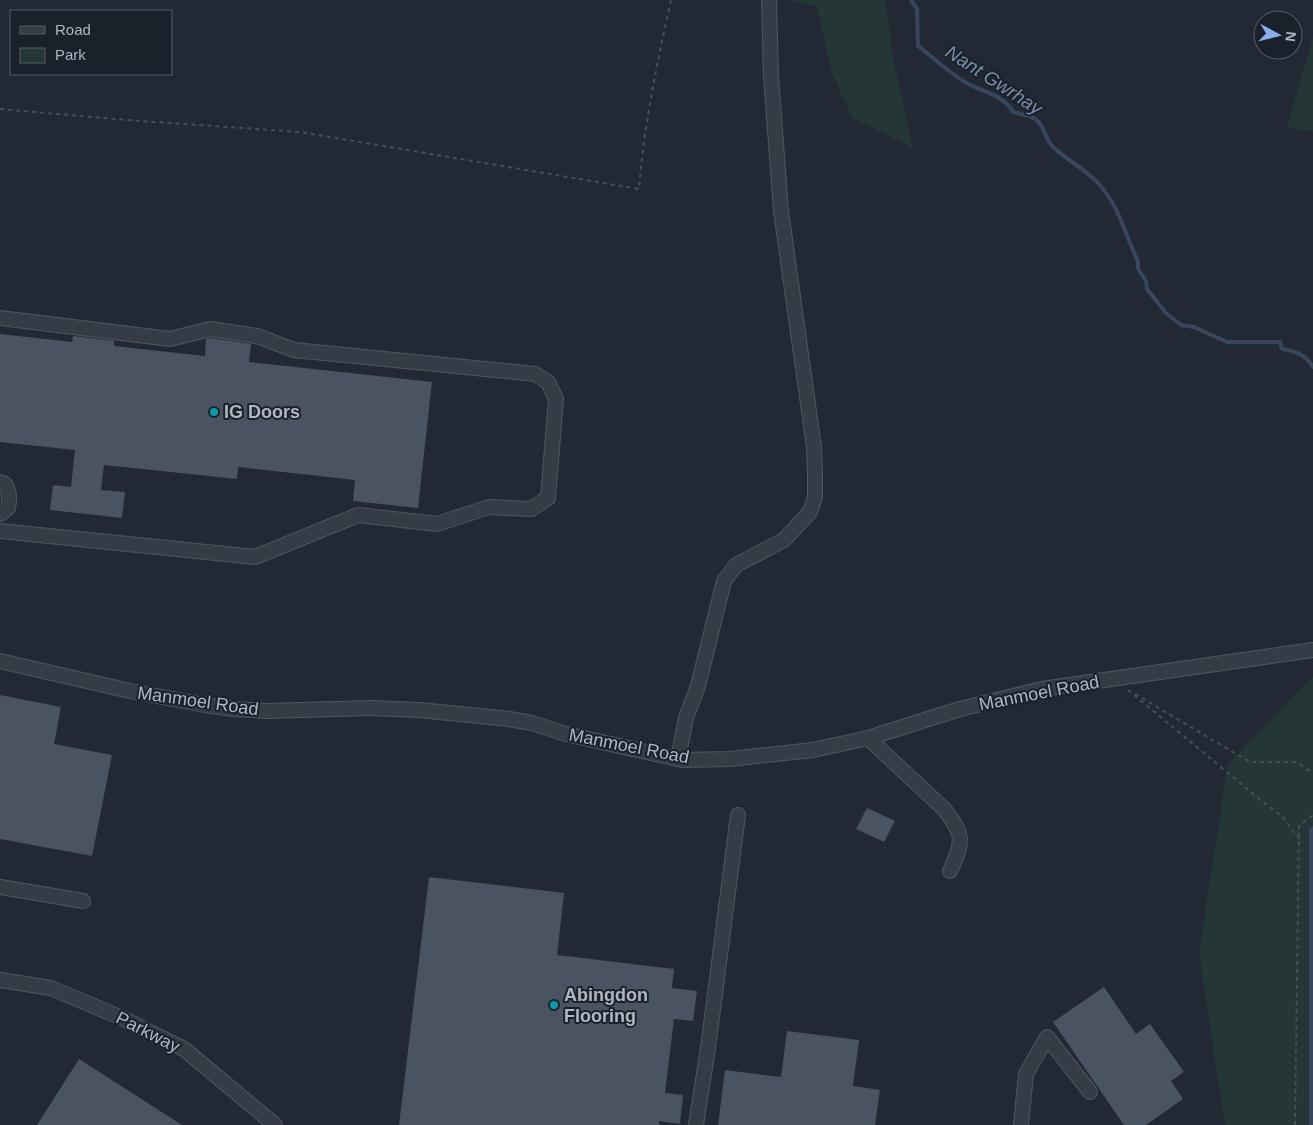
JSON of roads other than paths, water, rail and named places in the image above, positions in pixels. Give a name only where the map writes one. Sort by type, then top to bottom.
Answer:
[{"type":"street","points":[[678,759],[686,718],[698,686],[724,581],[736,565],[784,540],[810,512],[815,497],[814,447],[781,211],[771,76],[769,0]]},
{"type":"street","points":[[0,318],[170,339],[210,329],[257,336],[294,350],[535,374],[548,382],[556,399],[548,498],[531,508],[489,507],[437,524],[358,515],[255,557],[0,530]]},
{"type":"street","points":[[0,482],[6,484],[10,491],[10,501],[8,508],[0,514]]},
{"type":"street","name":"Manmoel Road","points":[[0,661],[204,706],[267,711],[370,708],[462,713],[532,723],[566,734],[678,759],[730,759],[814,750],[868,738],[960,709],[1042,689],[1313,650]]},
{"type":"street","points":[[868,738],[944,809],[953,820],[958,829],[960,842],[959,854],[950,870]]},
{"type":"street","points":[[696,1125],[708,1048],[738,815]]},
{"type":"street","points":[[0,887],[83,901]]},
{"type":"street","name":"Parkway","points":[[0,980],[51,988],[122,1018],[184,1049],[275,1125]]},
{"type":"street","points":[[1021,1125],[1026,1074],[1047,1037],[1090,1092]]},
{"type":"water","points":[[1313,826],[1313,1125],[1309,1125],[1309,829]]},
{"type":"waterway","name":"Nant Gwrhay","points":[[911,0],[917,9],[918,46],[959,78],[1004,101],[1013,112],[1035,119],[1041,125],[1050,144],[1098,183],[1111,201],[1121,220],[1138,261],[1138,269],[1146,281],[1147,289],[1166,313],[1181,325],[1194,327],[1227,342],[1280,342],[1282,349],[1300,354],[1313,367]]},
{"type":"place","name":"IG Doors","points":[[214,412]]},
{"type":"place","name":"Abingdon Flooring","points":[[554,1005]]}]
